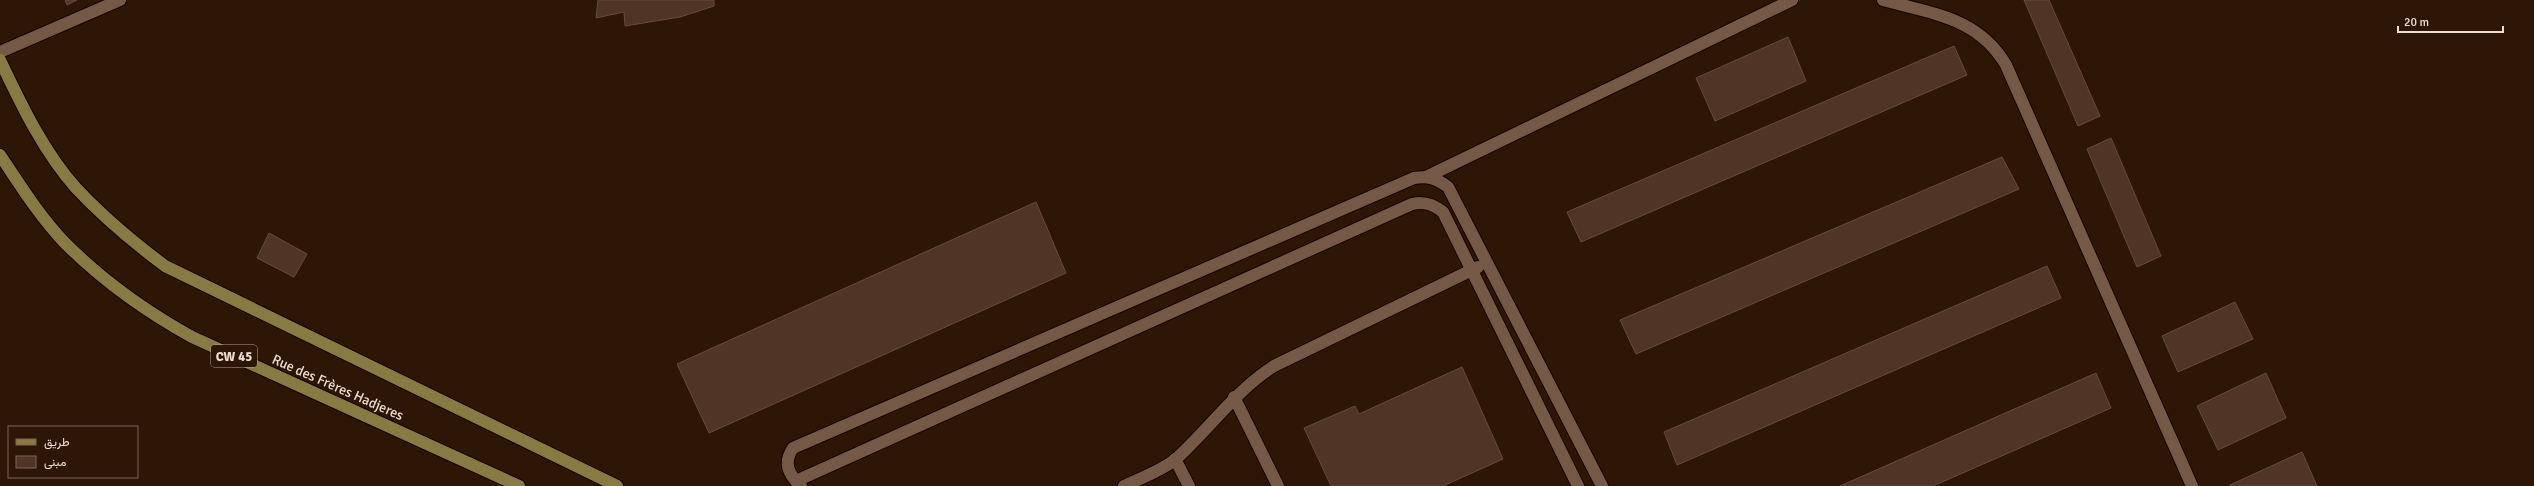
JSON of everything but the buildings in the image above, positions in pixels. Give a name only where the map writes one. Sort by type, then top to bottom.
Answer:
[{"type":"main road","points":[[0,60],[19,100],[43,142],[75,187],[121,232],[165,266],[617,486]]},
{"type":"main road","name":"Rue des Frères Hadjeres","points":[[0,155],[29,200],[65,243],[105,280],[148,312],[192,337],[519,486]]},
{"type":"lane","points":[[0,52],[120,0]]},
{"type":"lane","points":[[1426,177],[1792,0]]},
{"type":"lane","points":[[1882,0],[1963,23],[1981,34],[1997,50],[2006,65],[2192,486]]},
{"type":"lane","points":[[1578,486],[1443,212],[1434,205],[1420,202],[1412,204],[798,484],[789,474],[786,463],[793,448],[1414,178],[1426,177],[1438,180],[1448,187],[1601,486]]},
{"type":"lane","points":[[1124,486],[1175,459],[1234,397],[1254,379],[1274,366],[1488,263]]},
{"type":"lane","points":[[1234,397],[1278,486]]},
{"type":"lane","points":[[1175,459],[1189,486]]}]
